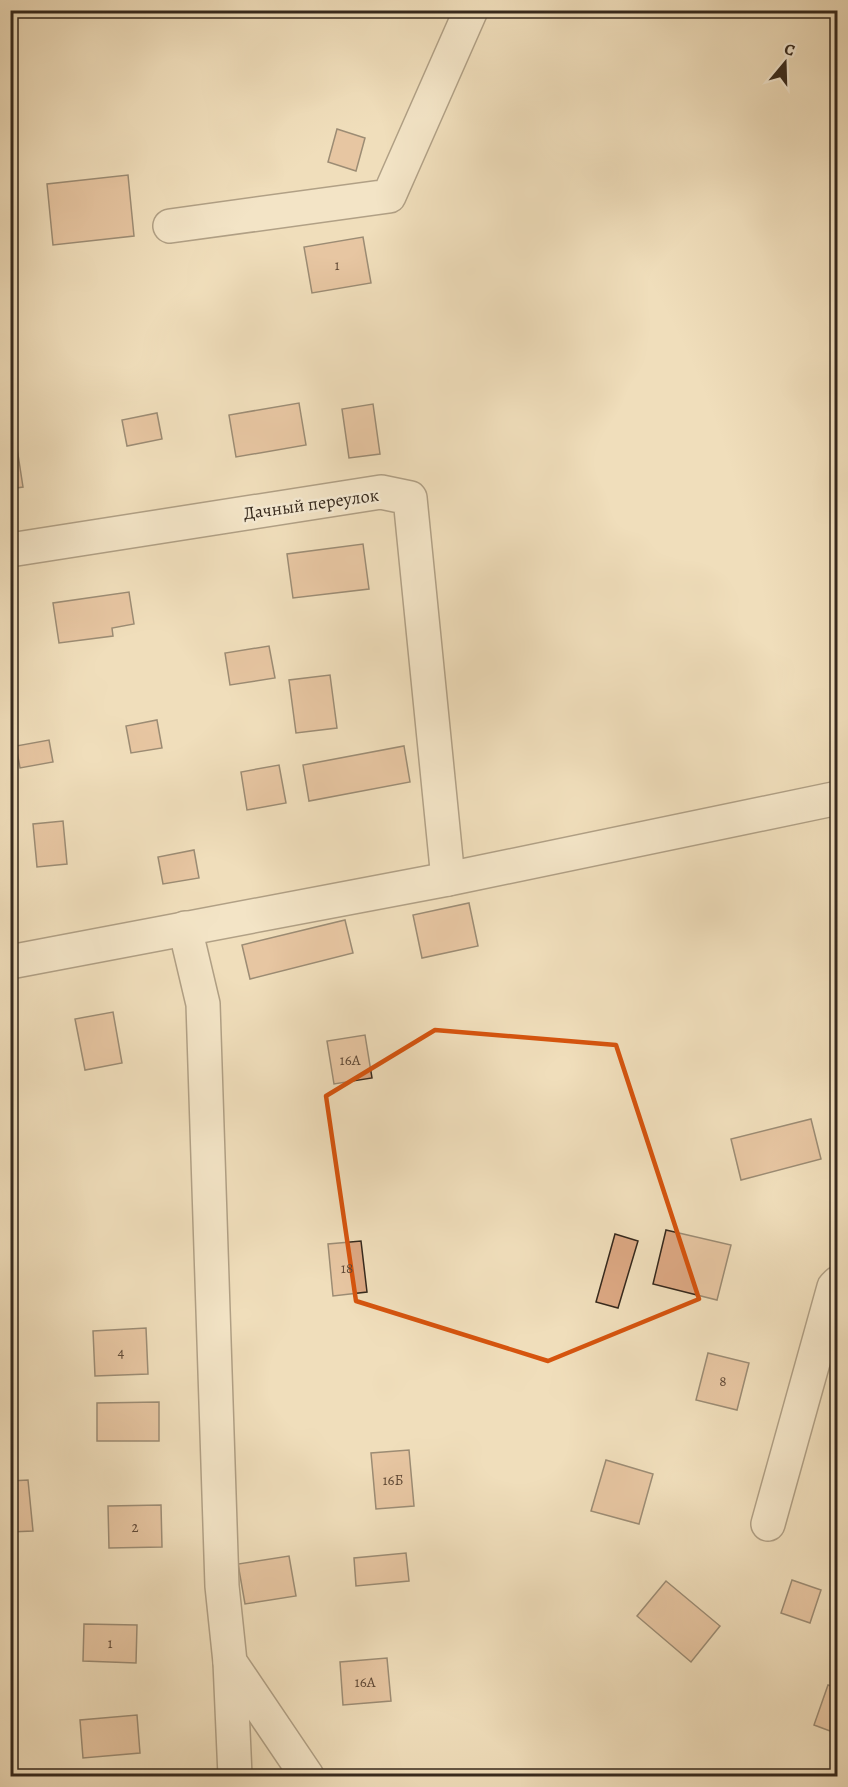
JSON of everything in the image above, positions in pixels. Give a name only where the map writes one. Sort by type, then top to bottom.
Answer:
[{"type":"street","points":[[171,226],[389,196],[471,10]]},
{"type":"street","name":"Дачный переулок","points":[[10,550],[381,492],[410,498],[448,879]]},
{"type":"street","points":[[10,962],[448,879],[837,798]]},
{"type":"street","points":[[184,928],[203,1004],[222,1586],[230,1662],[235,1776]]},
{"type":"street","points":[[768,1524],[837,1283]]},
{"type":"street","points":[[230,1662],[308,1776]]},
{"type":"highlighted area","points":[[435,1030],[616,1045],[699,1299],[548,1361],[356,1301],[326,1096]]},
{"type":"building","points":[[337,129],[365,138],[356,171],[328,162]]},
{"type":"building","points":[[128,175],[134,236],[53,245],[47,184]]},
{"type":"building","points":[[363,237],[371,283],[312,293],[304,247]]},
{"type":"building","points":[[299,403],[306,445],[236,457],[229,415]]},
{"type":"building","points":[[373,404],[380,454],[349,458],[342,409]]},
{"type":"building","points":[[157,413],[162,439],[127,446],[122,420]]},
{"type":"building","points":[[15,435],[23,487],[10,489],[10,436]]},
{"type":"building","points":[[363,544],[369,589],[293,598],[287,554]]},
{"type":"building","points":[[129,592],[134,624],[112,628],[113,636],[59,643],[53,603]]},
{"type":"building","points":[[269,646],[275,678],[230,685],[225,653]]},
{"type":"building","points":[[330,675],[337,728],[296,733],[289,680]]},
{"type":"building","points":[[157,720],[162,748],[131,753],[126,726]]},
{"type":"building","points":[[49,740],[53,762],[20,768],[16,746]]},
{"type":"building","points":[[404,746],[410,782],[309,801],[303,765]]},
{"type":"building","points":[[279,765],[286,803],[247,810],[241,772]]},
{"type":"building","points":[[63,821],[67,864],[37,867],[33,824]]},
{"type":"building","points":[[194,850],[199,878],[163,884],[158,857]]},
{"type":"building","points":[[469,903],[478,946],[422,958],[413,915]]},
{"type":"building","points":[[345,920],[353,953],[250,979],[242,945]]},
{"type":"building","points":[[113,1012],[122,1063],[85,1070],[75,1019]]},
{"type":"building","points":[[365,1035],[372,1078],[334,1084],[327,1041]]},
{"type":"building","points":[[811,1119],[821,1159],[741,1180],[731,1139]]},
{"type":"building","points":[[666,1230],[731,1245],[717,1300],[653,1284]]},
{"type":"building","points":[[615,1234],[638,1241],[618,1308],[596,1302]]},
{"type":"building","points":[[361,1241],[367,1292],[333,1296],[328,1244]]},
{"type":"building","points":[[146,1328],[148,1374],[95,1376],[93,1331]]},
{"type":"building","points":[[708,1353],[749,1363],[737,1410],[696,1400]]},
{"type":"building","points":[[159,1402],[159,1441],[97,1441],[97,1403]]},
{"type":"building","points":[[409,1450],[414,1506],[376,1509],[371,1453]]},
{"type":"building","points":[[606,1460],[653,1474],[639,1524],[591,1511]]},
{"type":"building","points":[[28,1480],[33,1531],[10,1532],[10,1481]]},
{"type":"building","points":[[161,1505],[162,1547],[109,1548],[108,1506]]},
{"type":"building","points":[[406,1553],[409,1581],[356,1586],[354,1558]]},
{"type":"building","points":[[289,1556],[296,1596],[245,1604],[238,1564]]},
{"type":"building","points":[[792,1580],[821,1590],[810,1623],[781,1613]]},
{"type":"building","points":[[666,1581],[720,1626],[691,1662],[637,1616]]},
{"type":"building","points":[[84,1624],[137,1625],[136,1663],[83,1661]]},
{"type":"building","points":[[387,1658],[391,1701],[343,1705],[340,1662]]},
{"type":"building","points":[[828,1685],[838,1688],[838,1734],[814,1725]]},
{"type":"building","points":[[137,1715],[140,1753],[83,1758],[80,1720]]}]
